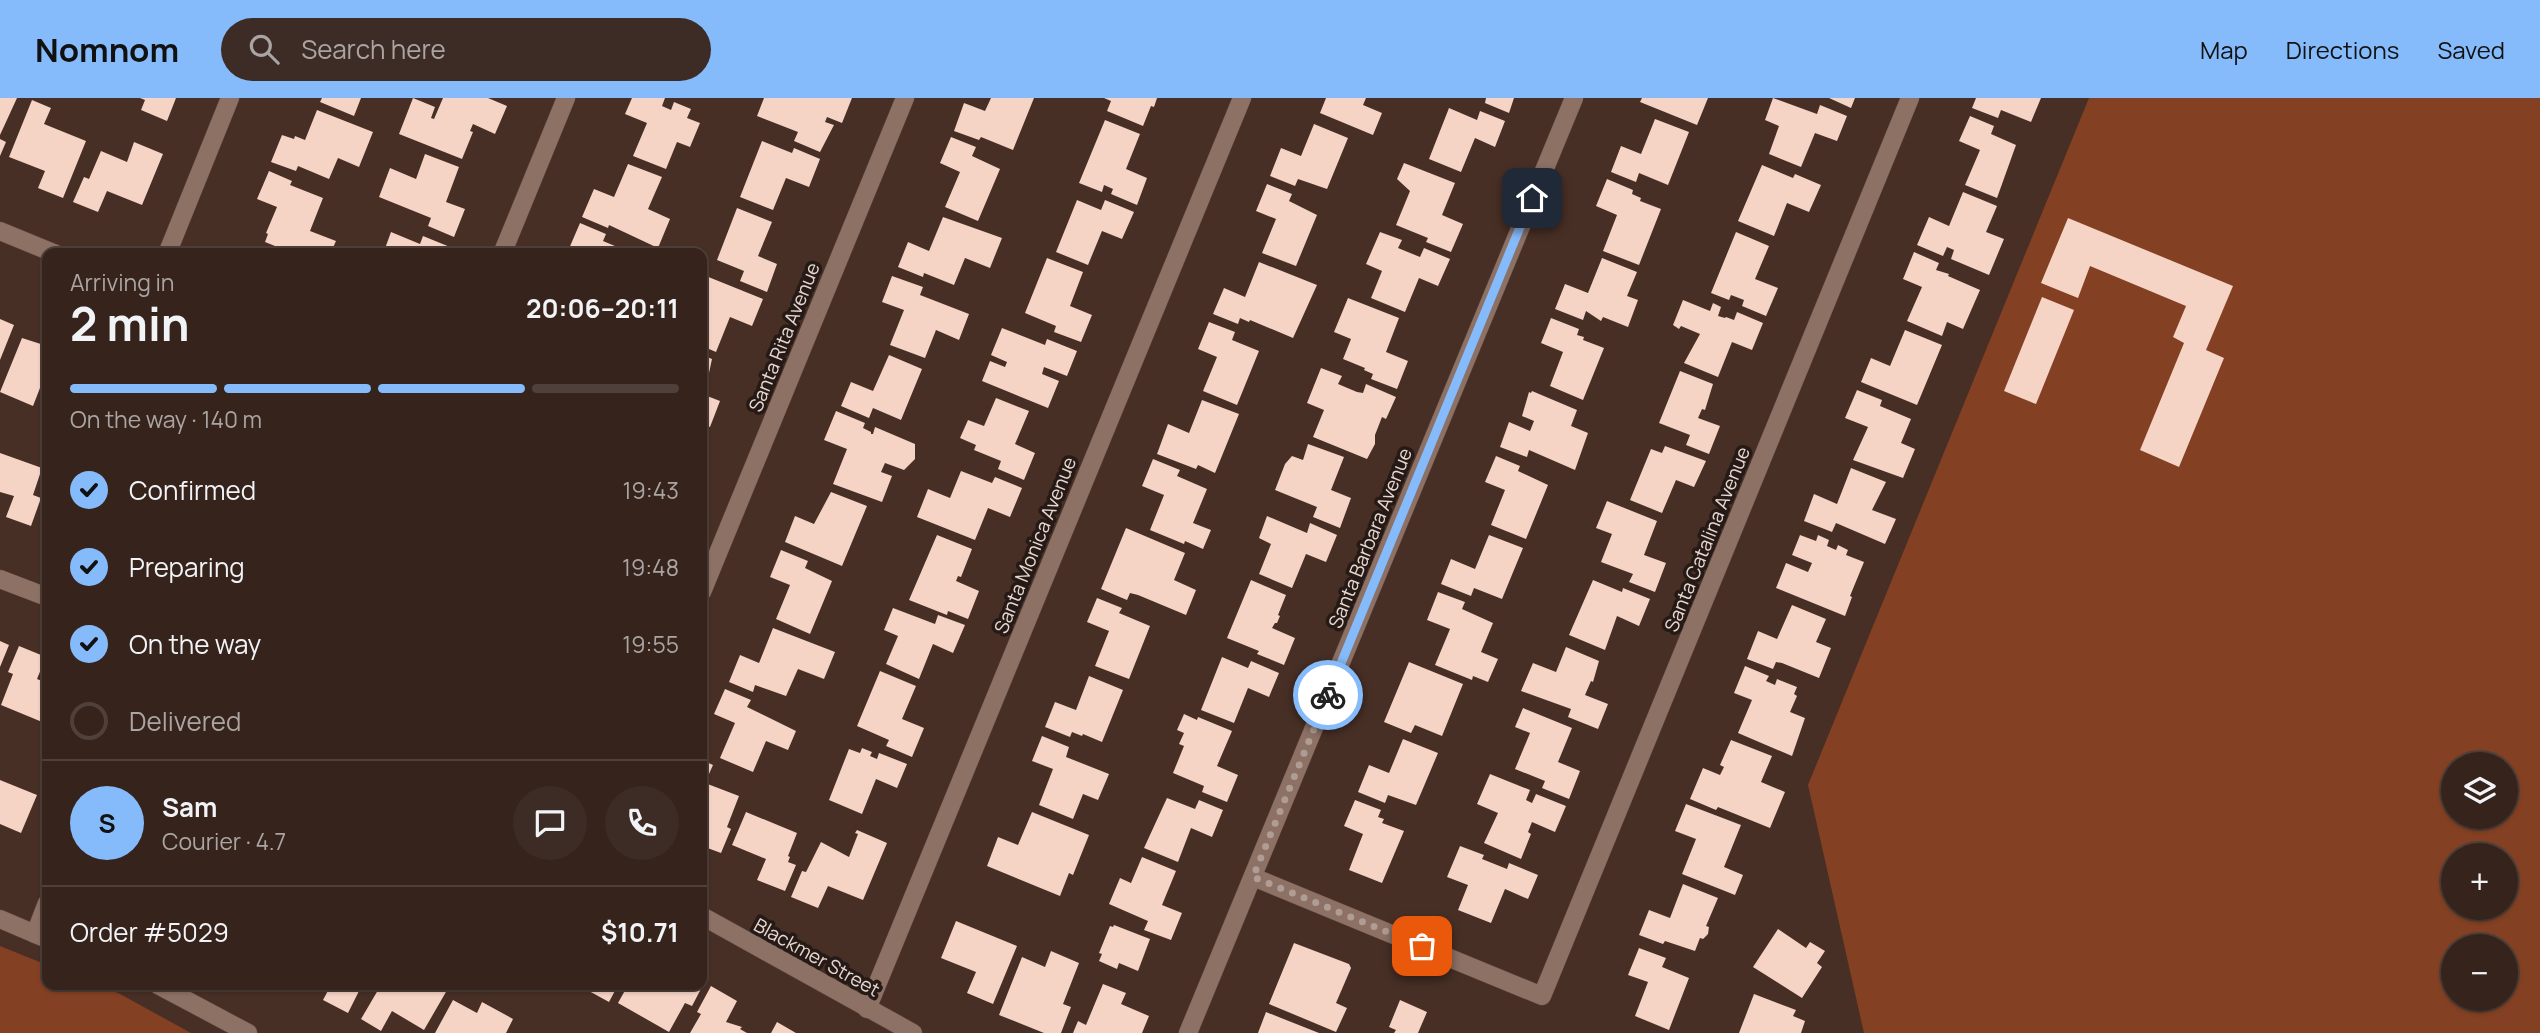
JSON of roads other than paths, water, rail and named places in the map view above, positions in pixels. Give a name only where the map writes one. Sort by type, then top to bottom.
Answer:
[{"type":"street","points":[[169,248],[230,98]]},
{"type":"street","points":[[504,248],[566,98]]},
{"type":"street","name":"Santa Rita Avenue","points":[[709,556],[905,98]]},
{"type":"street","name":"Santa Monica Avenue","points":[[867,1009],[1242,98]]},
{"type":"street","name":"Santa Barbara Avenue","points":[[1188,1033],[1574,98]]},
{"type":"street","name":"Santa Catalina Avenue","points":[[1253,877],[1542,996],[1910,98]]},
{"type":"street","points":[[0,231],[42,248]]},
{"type":"street","points":[[0,579],[42,595]]},
{"type":"street","points":[[0,919],[41,936]]},
{"type":"street","name":"Blackmer Street","points":[[707,919],[913,1033]]},
{"type":"street","points":[[167,990],[248,1033]]}]
